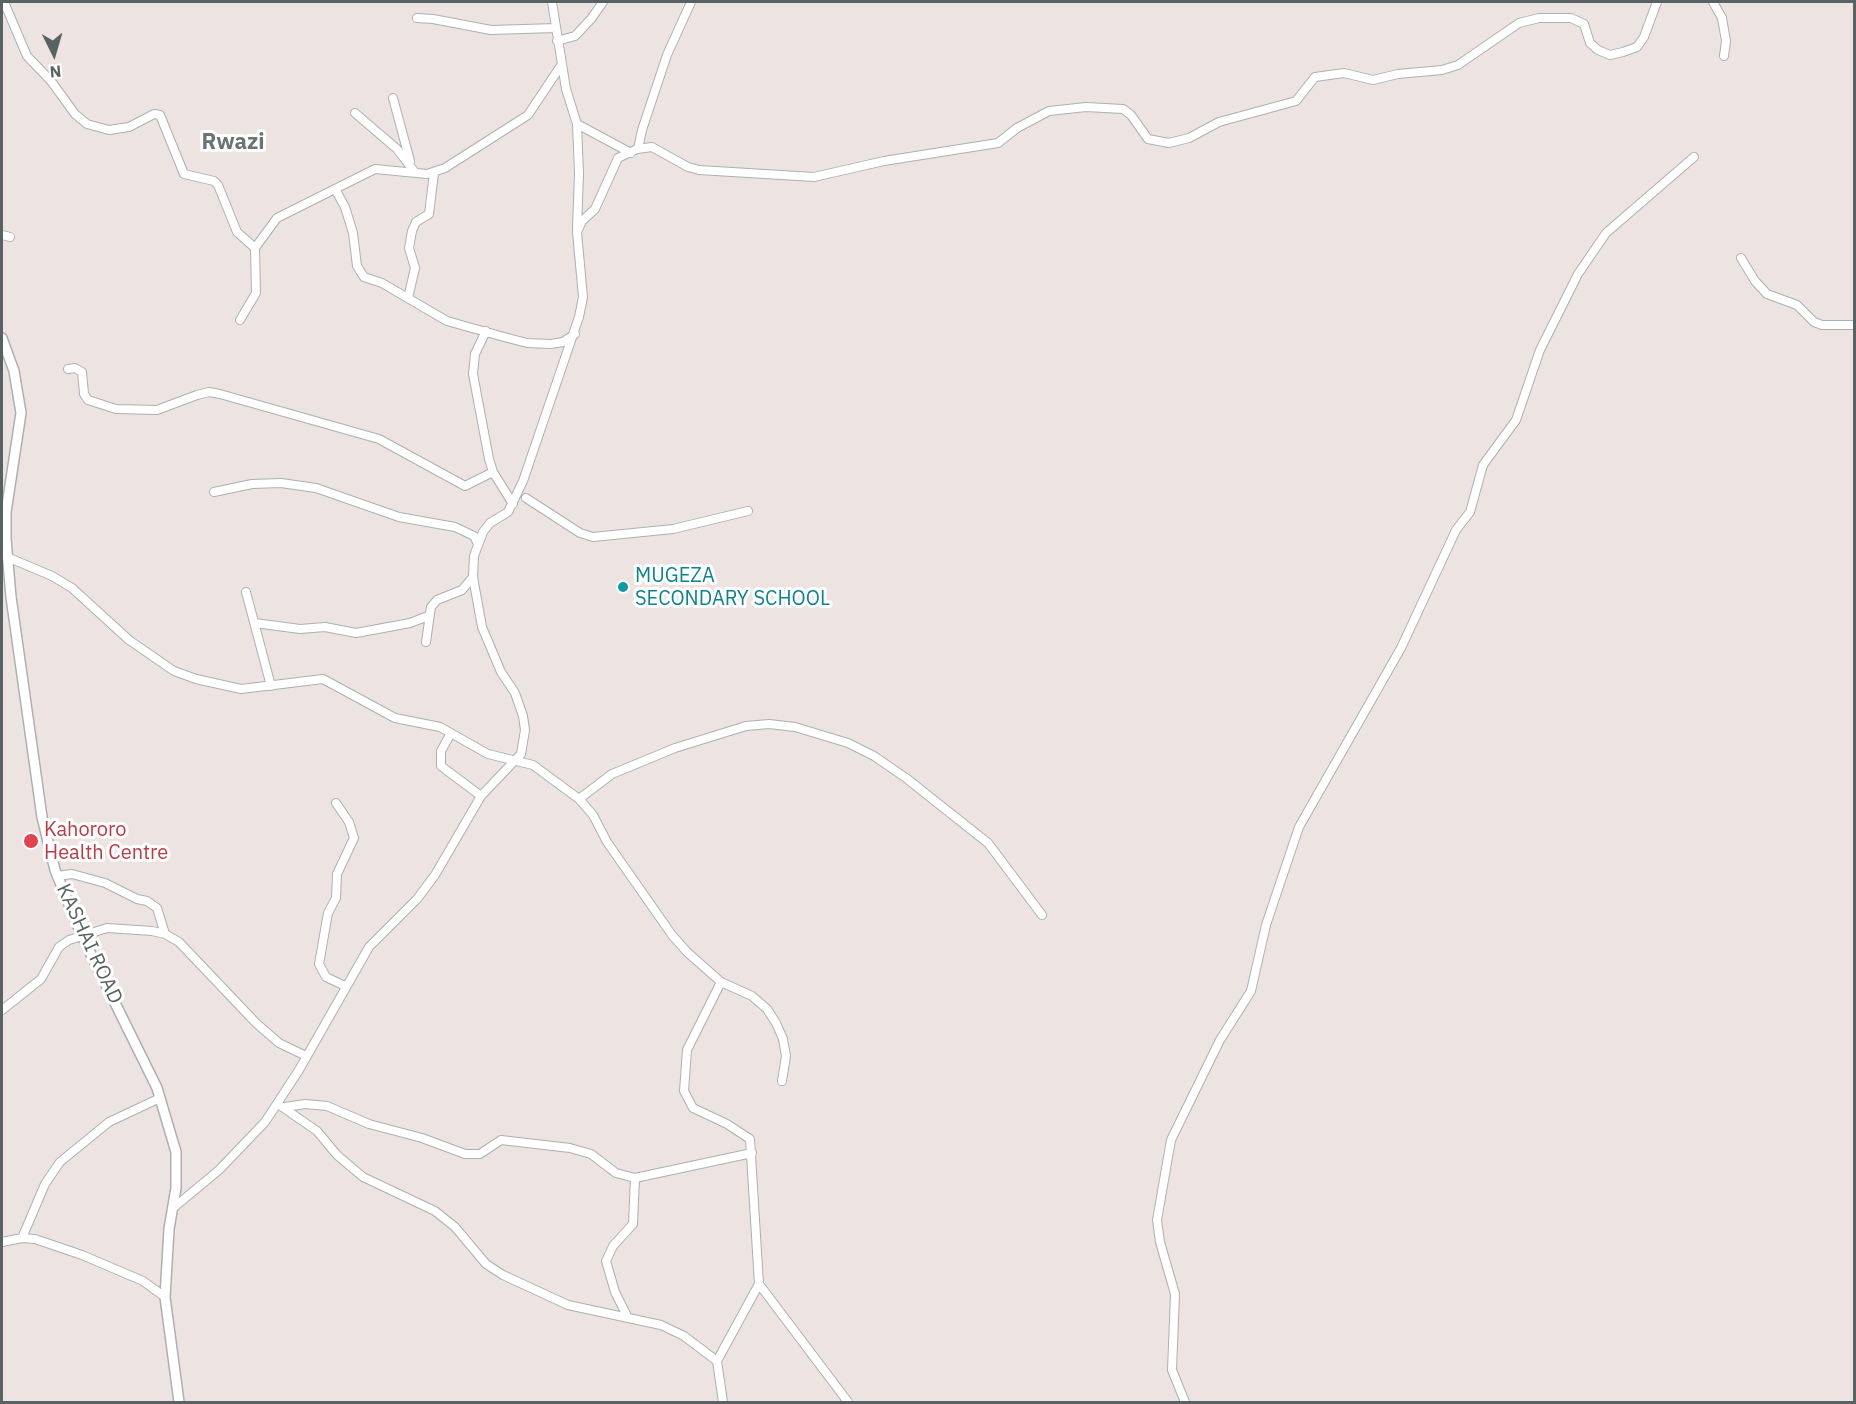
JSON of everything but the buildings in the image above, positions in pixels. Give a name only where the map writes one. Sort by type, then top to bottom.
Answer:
[{"type":"street","points":[[4,2],[27,56],[51,81],[75,114],[87,124],[109,130],[129,127],[154,114],[160,115],[184,174],[214,181],[218,185],[237,232],[255,248]]},
{"type":"street","points":[[172,1209],[219,1170],[281,1106],[306,1056],[369,947],[417,899],[435,875],[481,796],[516,761],[523,745],[523,716],[515,693],[501,672],[482,627],[473,576],[478,544],[490,523],[508,512],[513,504],[574,334],[583,297],[577,232],[579,174],[577,124],[557,41],[552,2]]},
{"type":"street","points":[[557,41],[575,36],[603,2]]},
{"type":"street","points":[[635,151],[667,55],[691,2]]},
{"type":"street","points":[[577,232],[582,221],[595,209],[618,158],[652,147],[688,167],[699,170],[814,177],[884,161],[998,143],[1017,128],[1049,111],[1086,107],[1123,109],[1131,115],[1148,139],[1169,143],[1189,138],[1219,122],[1296,100],[1315,77],[1344,73],[1373,80],[1398,74],[1442,70],[1458,65],[1519,23],[1539,18],[1571,18],[1584,24],[1590,43],[1598,50],[1610,55],[1623,52],[1637,47],[1644,37],[1657,2]]},
{"type":"street","points":[[1713,2],[1722,18],[1726,41],[1724,56]]},
{"type":"street","points":[[417,18],[491,30],[556,28]]},
{"type":"street","points":[[240,320],[256,293],[255,248],[277,218],[375,169],[434,173],[528,115],[562,64]]},
{"type":"street","points":[[393,98],[414,171]]},
{"type":"street","points":[[355,112],[378,130],[410,163]]},
{"type":"street","points":[[577,124],[635,151]]},
{"type":"street","points":[[1185,1402],[1172,1370],[1175,1294],[1156,1220],[1171,1140],[1220,1040],[1251,991],[1266,925],[1299,827],[1401,648],[1456,530],[1470,512],[1483,465],[1516,420],[1540,350],[1578,274],[1606,233],[1694,157]]},
{"type":"street","points":[[408,298],[415,268],[409,248],[410,240],[416,222],[429,214],[434,173]]},
{"type":"street","points":[[336,189],[350,221],[359,272],[447,321],[538,344],[563,342],[574,334]]},
{"type":"street","points":[[1741,258],[1755,282],[1767,294],[1797,305],[1814,321],[1822,325],[1854,325]]},
{"type":"street","points":[[486,331],[475,354],[473,374],[483,437],[493,472],[513,504]]},
{"type":"street","name":"KASHAI ROAD","points":[[2,338],[14,370],[21,413],[6,513],[7,557],[33,763],[48,847],[57,876],[81,934],[132,1035],[160,1098],[176,1152],[176,1188],[172,1209],[165,1297],[179,1402]]},
{"type":"street","points":[[68,369],[75,368],[82,372],[84,394],[88,400],[116,409],[157,410],[209,392],[371,436],[416,457],[465,486],[493,472]]},
{"type":"street","points":[[214,492],[252,484],[280,483],[316,488],[399,517],[455,526],[474,536],[478,544]]},
{"type":"street","points":[[526,498],[580,533],[594,537],[687,527],[748,511]]},
{"type":"street","points":[[7,557],[52,576],[72,588],[129,640],[174,671],[237,688],[323,679],[395,718],[440,727],[488,753],[540,769],[579,799],[593,815],[607,842],[672,935],[687,952],[721,981],[752,996],[767,1009],[783,1039],[786,1056],[782,1082]]},
{"type":"street","points":[[426,642],[430,629],[428,616],[431,607],[437,600],[462,590],[473,576]]},
{"type":"street","points":[[246,592],[270,686]]},
{"type":"street","points":[[255,622],[300,628],[325,627],[356,633],[428,616]]},
{"type":"street","points":[[579,799],[612,774],[675,748],[746,726],[769,724],[795,727],[848,743],[874,756],[906,778],[988,843],[1041,915]]},
{"type":"street","points":[[451,733],[441,751],[441,766],[481,796]]},
{"type":"street","points":[[336,803],[349,822],[354,838],[337,874],[336,898],[328,913],[319,964],[326,977],[345,986]]},
{"type":"street","points":[[57,876],[72,874],[83,877],[147,901],[157,908],[165,934]]},
{"type":"street","points":[[2,1010],[41,979],[59,947],[81,934],[107,928],[165,934],[179,942],[199,961],[217,985],[279,1043],[306,1056]]},
{"type":"street","points":[[721,981],[687,1050],[684,1090],[693,1108],[727,1124],[750,1139],[752,1153],[759,1284],[717,1361],[723,1402]]},
{"type":"street","points":[[22,1238],[45,1184],[60,1162],[109,1122],[160,1098]]},
{"type":"street","points":[[281,1106],[305,1104],[327,1106],[369,1124],[422,1138],[465,1154],[480,1154],[501,1140],[570,1148],[591,1154],[616,1173],[635,1178],[752,1153]]},
{"type":"street","points":[[281,1106],[317,1131],[337,1155],[363,1178],[435,1211],[455,1227],[486,1264],[503,1275],[568,1305],[661,1325],[684,1336],[717,1361]]},
{"type":"street","points":[[628,1318],[615,1292],[606,1261],[613,1246],[633,1224],[635,1178]]},
{"type":"street","points":[[2,1242],[22,1238],[35,1239],[82,1255],[143,1281],[165,1297]]},
{"type":"street","points":[[759,1284],[848,1402]]},
{"type":"place","name":"MUGEZA SECONDARY SCHOOL","points":[[623,587]]},
{"type":"place","name":"Kahororo Health Centre","points":[[31,841]]},
{"type":"district","name":"Rwazi","points":[[233,143]]}]
